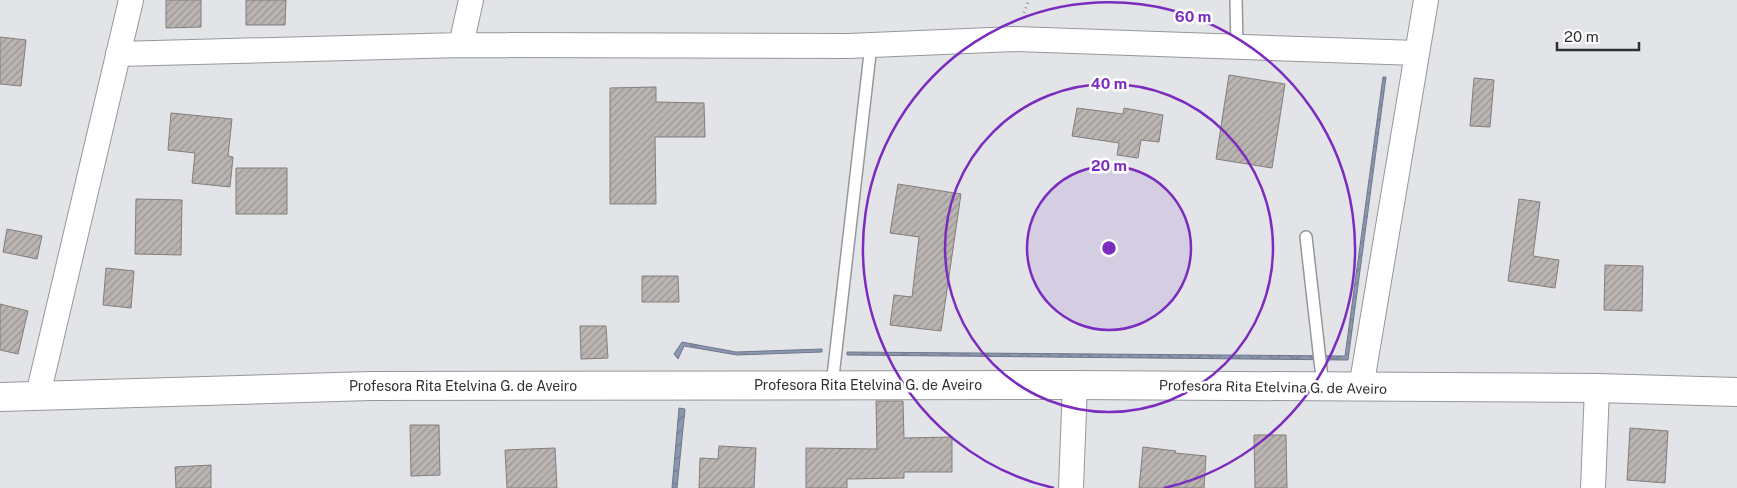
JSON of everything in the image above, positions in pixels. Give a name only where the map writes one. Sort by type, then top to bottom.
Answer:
[{"type":"street","points":[[38,395],[131,0]]},
{"type":"street","points":[[461,45],[471,0]]},
{"type":"street","points":[[1361,388],[1426,0]]},
{"type":"street","points":[[118,54],[461,45],[871,46],[1014,39],[1417,53]]},
{"type":"street","points":[[1071,488],[1075,385]]},
{"type":"street","name":"Profesora Rita Etelvina G. de Aveiro","points":[[0,397],[370,386],[1075,385],[1597,388],[1737,392]]},
{"type":"street","points":[[1592,488],[1597,388]]},
{"type":"lane","points":[[1236,0],[1237,47]]},
{"type":"lane","points":[[832,385],[871,46]]},
{"type":"lane","points":[[1306,237],[1323,387]]},
{"type":"water","points":[[1383,77],[1386,77],[1348,360],[847,355],[847,352],[1345,356]]},
{"type":"water","points":[[682,342],[736,352],[822,349],[822,352],[737,355],[684,346],[678,359],[674,354]]},
{"type":"water","points":[[679,408],[685,409],[677,488],[672,488]]},
{"type":"building","points":[[166,0],[201,0],[201,27],[166,28]]},
{"type":"building","points":[[246,0],[286,0],[285,25],[246,25]]},
{"type":"building","points":[[0,37],[26,40],[21,86],[0,84]]},
{"type":"building","points":[[1229,75],[1285,84],[1272,168],[1216,159]]},
{"type":"building","points":[[1474,78],[1494,80],[1490,127],[1470,126]]},
{"type":"building","points":[[656,87],[656,102],[704,103],[705,137],[655,137],[656,204],[610,204],[610,88]]},
{"type":"building","points":[[1077,108],[1123,114],[1124,108],[1163,115],[1159,142],[1141,140],[1138,158],[1117,155],[1119,143],[1072,136]]},
{"type":"building","points":[[171,113],[232,119],[228,156],[233,157],[230,187],[192,183],[195,153],[168,150]]},
{"type":"building","points":[[236,168],[287,168],[287,214],[236,214]]},
{"type":"building","points":[[898,184],[961,194],[941,331],[890,325],[894,295],[912,297],[919,237],[890,233]]},
{"type":"building","points":[[136,199],[182,200],[181,255],[135,254]]},
{"type":"building","points":[[1519,199],[1540,202],[1533,256],[1559,260],[1555,288],[1508,281]]},
{"type":"building","points":[[7,229],[42,236],[37,259],[3,252]]},
{"type":"building","points":[[1605,265],[1643,266],[1642,311],[1604,310]]},
{"type":"building","points":[[106,268],[134,271],[131,308],[103,305]]},
{"type":"building","points":[[642,276],[678,276],[679,302],[642,302]]},
{"type":"building","points":[[0,304],[28,311],[18,354],[0,350]]},
{"type":"building","points":[[580,326],[606,326],[608,358],[581,359]]},
{"type":"building","points":[[876,401],[903,401],[904,438],[952,437],[952,472],[904,472],[904,478],[847,479],[847,488],[806,488],[806,448],[877,449]]},
{"type":"building","points":[[410,425],[439,425],[440,475],[411,476]]},
{"type":"building","points":[[1630,428],[1668,431],[1665,483],[1627,480]]},
{"type":"building","points":[[1254,435],[1286,435],[1287,488],[1255,488]]},
{"type":"building","points":[[719,446],[756,448],[754,488],[699,488],[700,458],[718,459]]},
{"type":"building","points":[[1143,447],[1206,456],[1204,488],[1139,488]]},
{"type":"building","points":[[555,448],[557,488],[507,488],[505,450]]},
{"type":"building","points":[[211,465],[211,488],[176,488],[175,467]]}]
